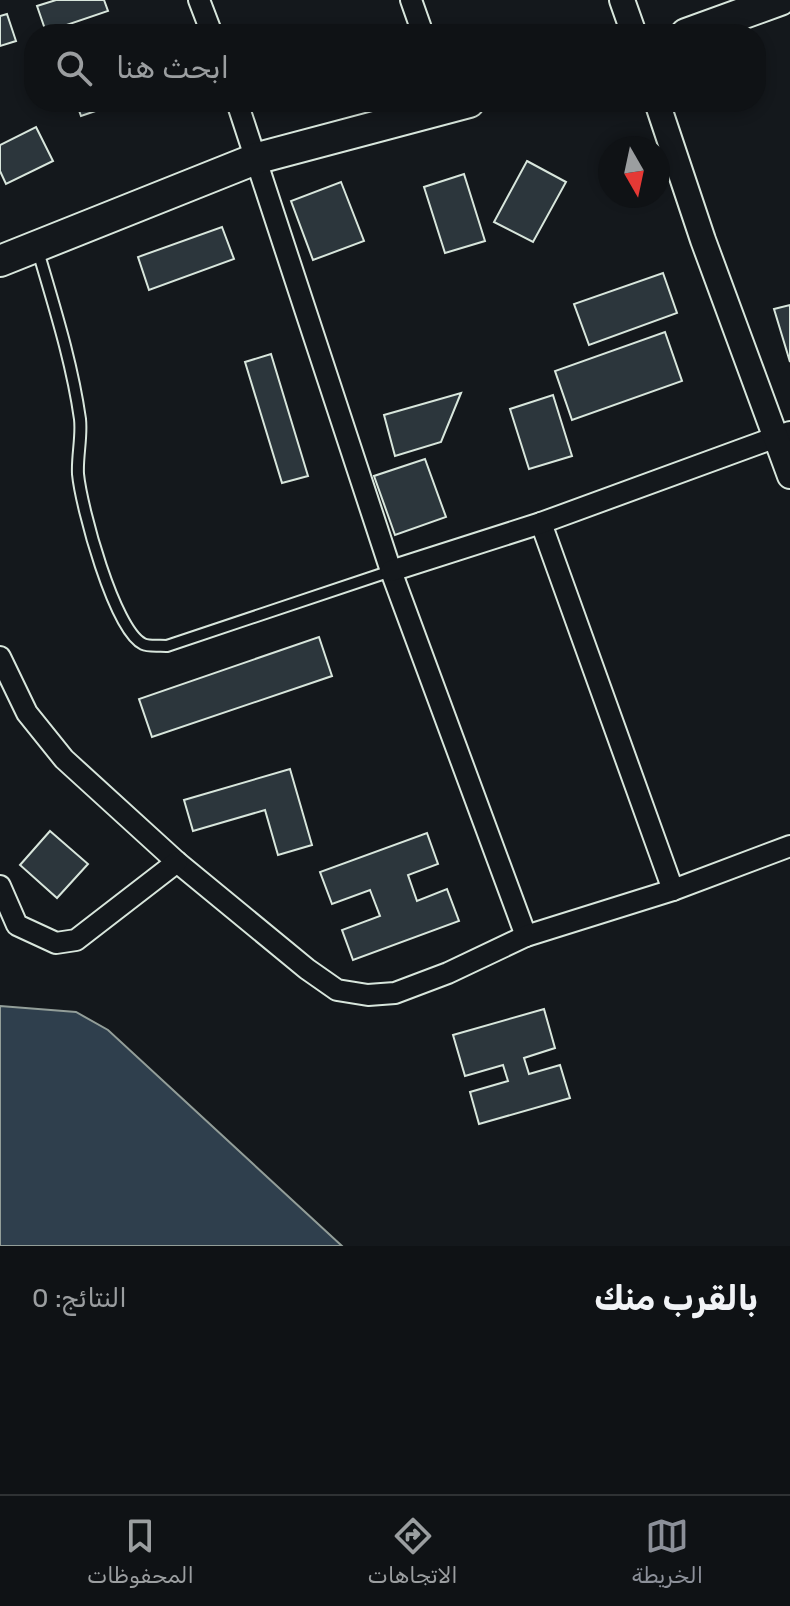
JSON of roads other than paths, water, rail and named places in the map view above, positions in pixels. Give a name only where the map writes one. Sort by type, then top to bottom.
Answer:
[{"type":"main road","points":[[714,24],[780,0]]},
{"type":"main road","points":[[0,261],[258,158],[425,112]]},
{"type":"street","points":[[199,0],[208,24]]},
{"type":"street","points":[[411,0],[419,24]]},
{"type":"street","points":[[622,0],[630,24]]},
{"type":"street","points":[[241,112],[391,571],[526,936]]},
{"type":"street","points":[[660,112],[703,240],[783,435],[790,476]]},
{"type":"street","points":[[391,571],[541,523],[783,435]]},
{"type":"street","points":[[541,523],[673,890]]},
{"type":"street","points":[[0,657],[27,713],[64,759],[177,862],[337,990],[368,995],[395,993],[448,973],[526,936],[673,890],[790,846]]},
{"type":"street","points":[[0,886],[17,925],[37,937],[76,940],[177,862]]},
{"type":"lane","points":[[36,245],[70,368],[80,421],[78,474],[85,516],[109,589],[130,633],[144,645],[167,646],[391,571]]},
{"type":"water","points":[[0,1006],[76,1012],[108,1030],[342,1246],[0,1246]]}]
